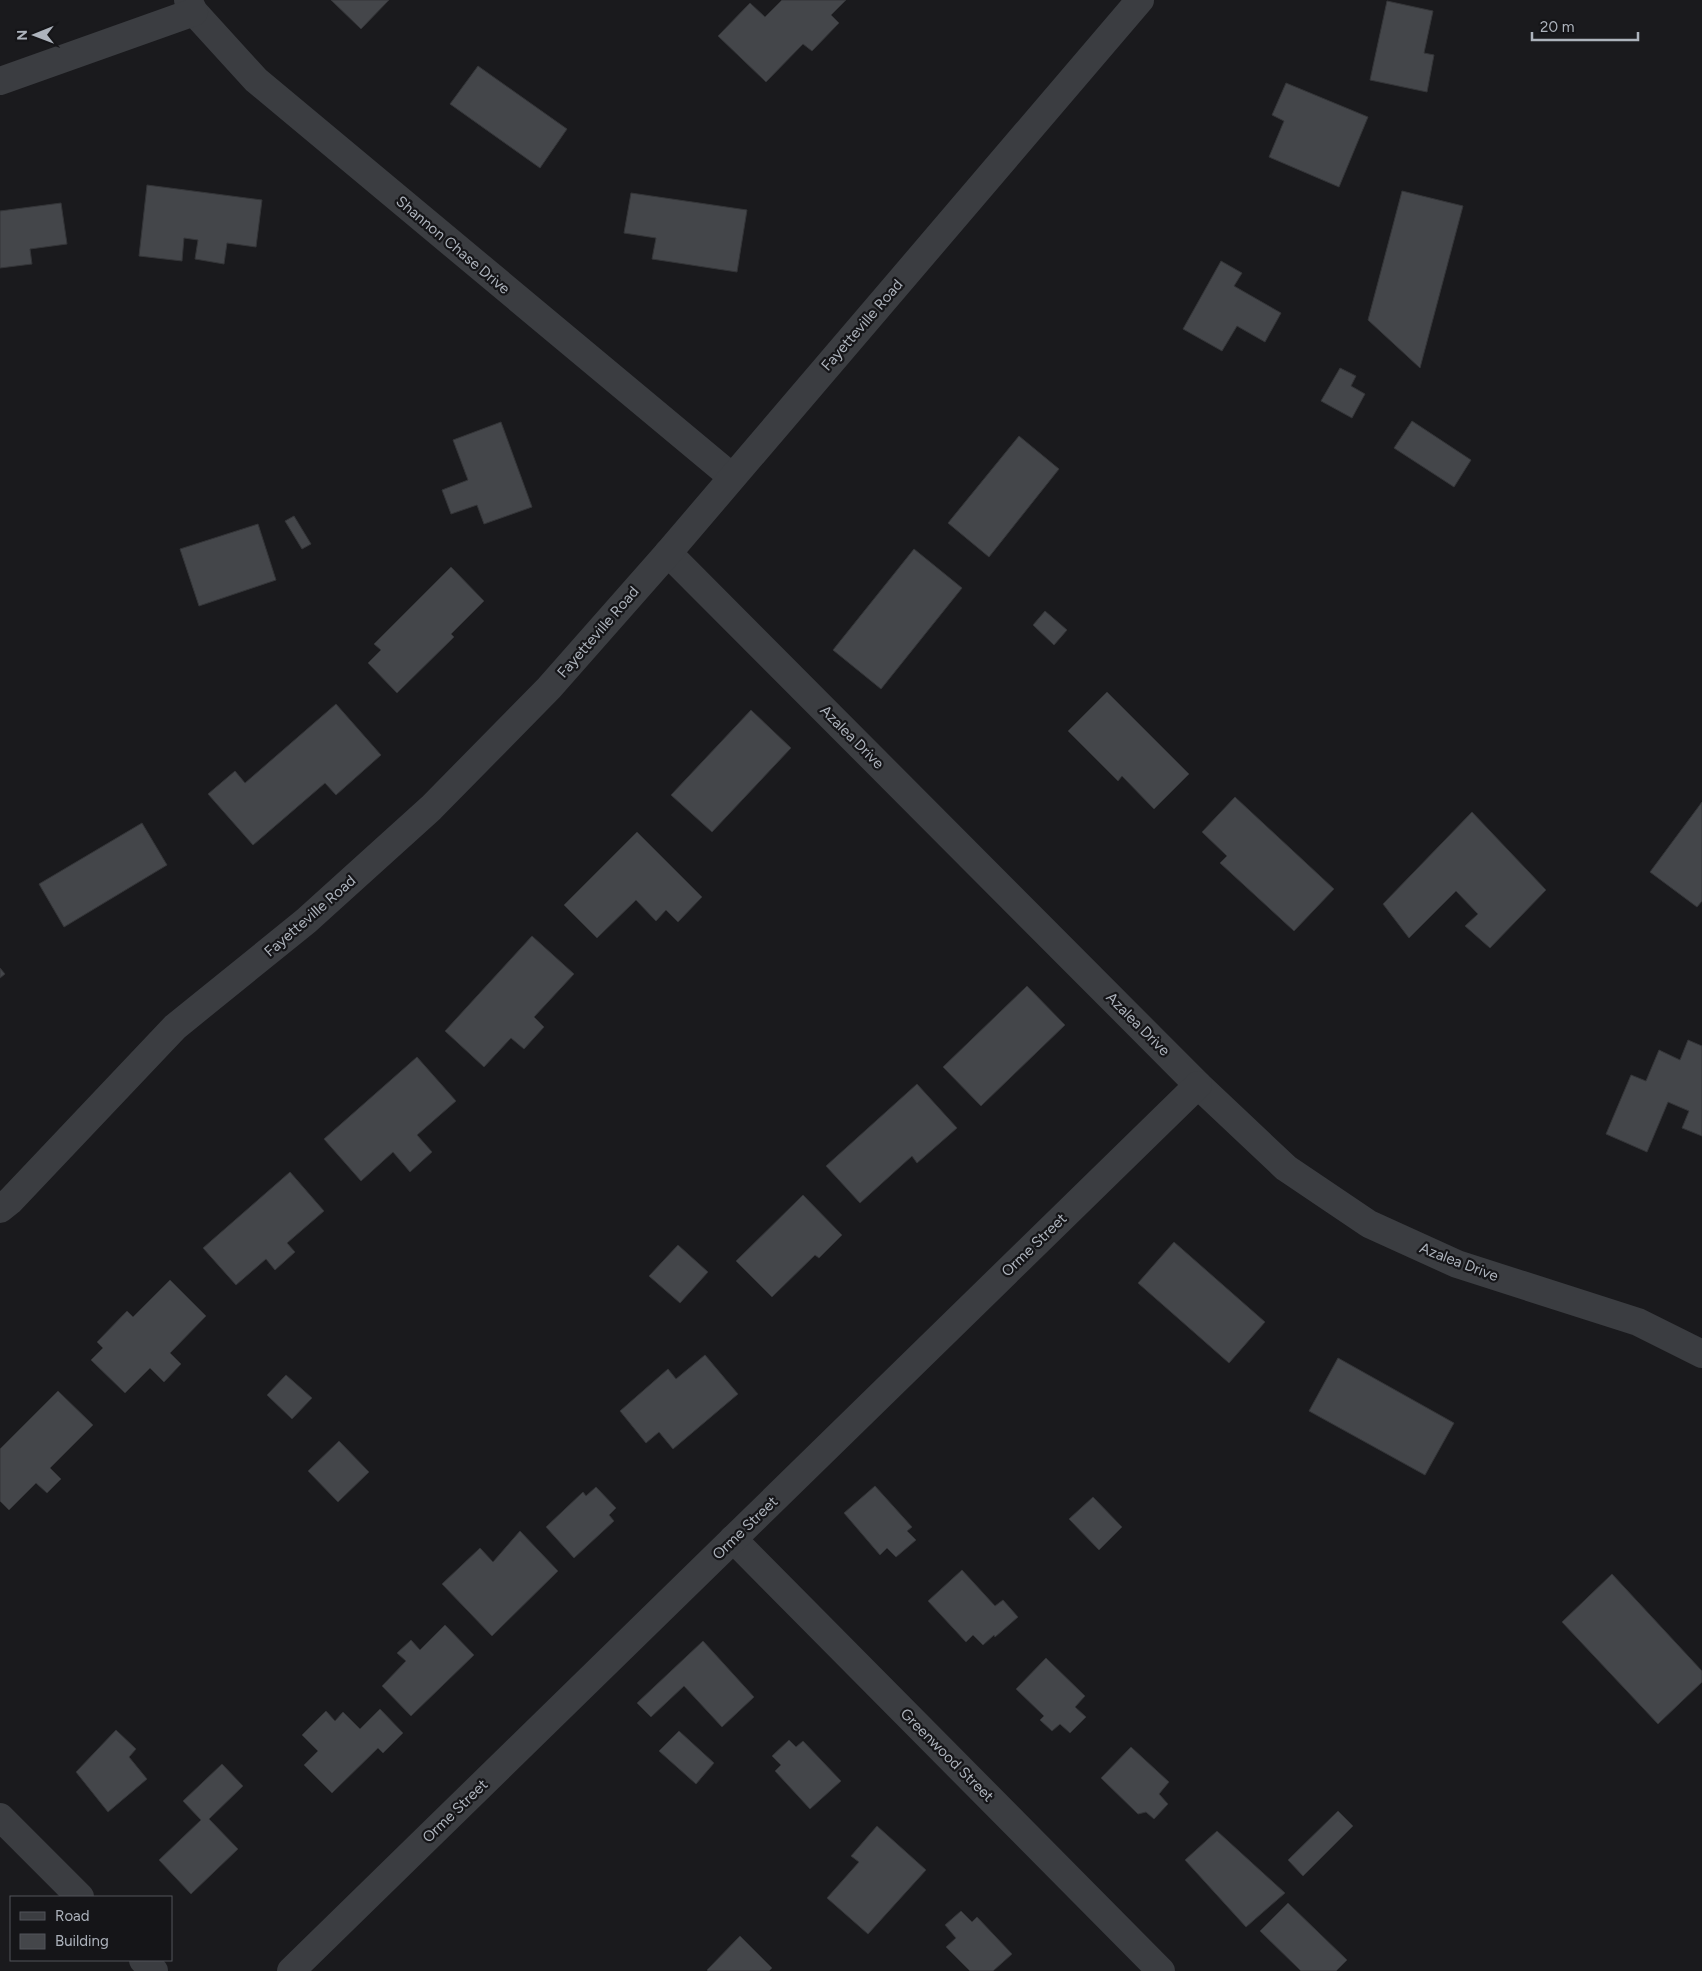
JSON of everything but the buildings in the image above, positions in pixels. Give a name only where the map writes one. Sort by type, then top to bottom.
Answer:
[{"type":"street","name":"Fayetteville Road","points":[[0,1209],[10,1202],[174,1027],[306,921],[430,808],[549,688],[668,553],[1140,0]]},
{"type":"street","name":"Shannon Chase Drive","points":[[191,6],[256,80],[732,477]]},
{"type":"street","points":[[0,81],[191,6]]},
{"type":"street","name":"Azalea Drive","points":[[668,553],[1198,1085],[1286,1168],[1369,1224],[1457,1264],[1638,1322],[1702,1354]]},
{"type":"street","name":"Orme Street","points":[[292,1971],[1198,1085]]},
{"type":"street","name":"Greenwood Street","points":[[733,1539],[1161,1971]]},
{"type":"street","points":[[0,1817],[79,1896]]},
{"type":"street","points":[[144,1961],[154,1971]]}]
